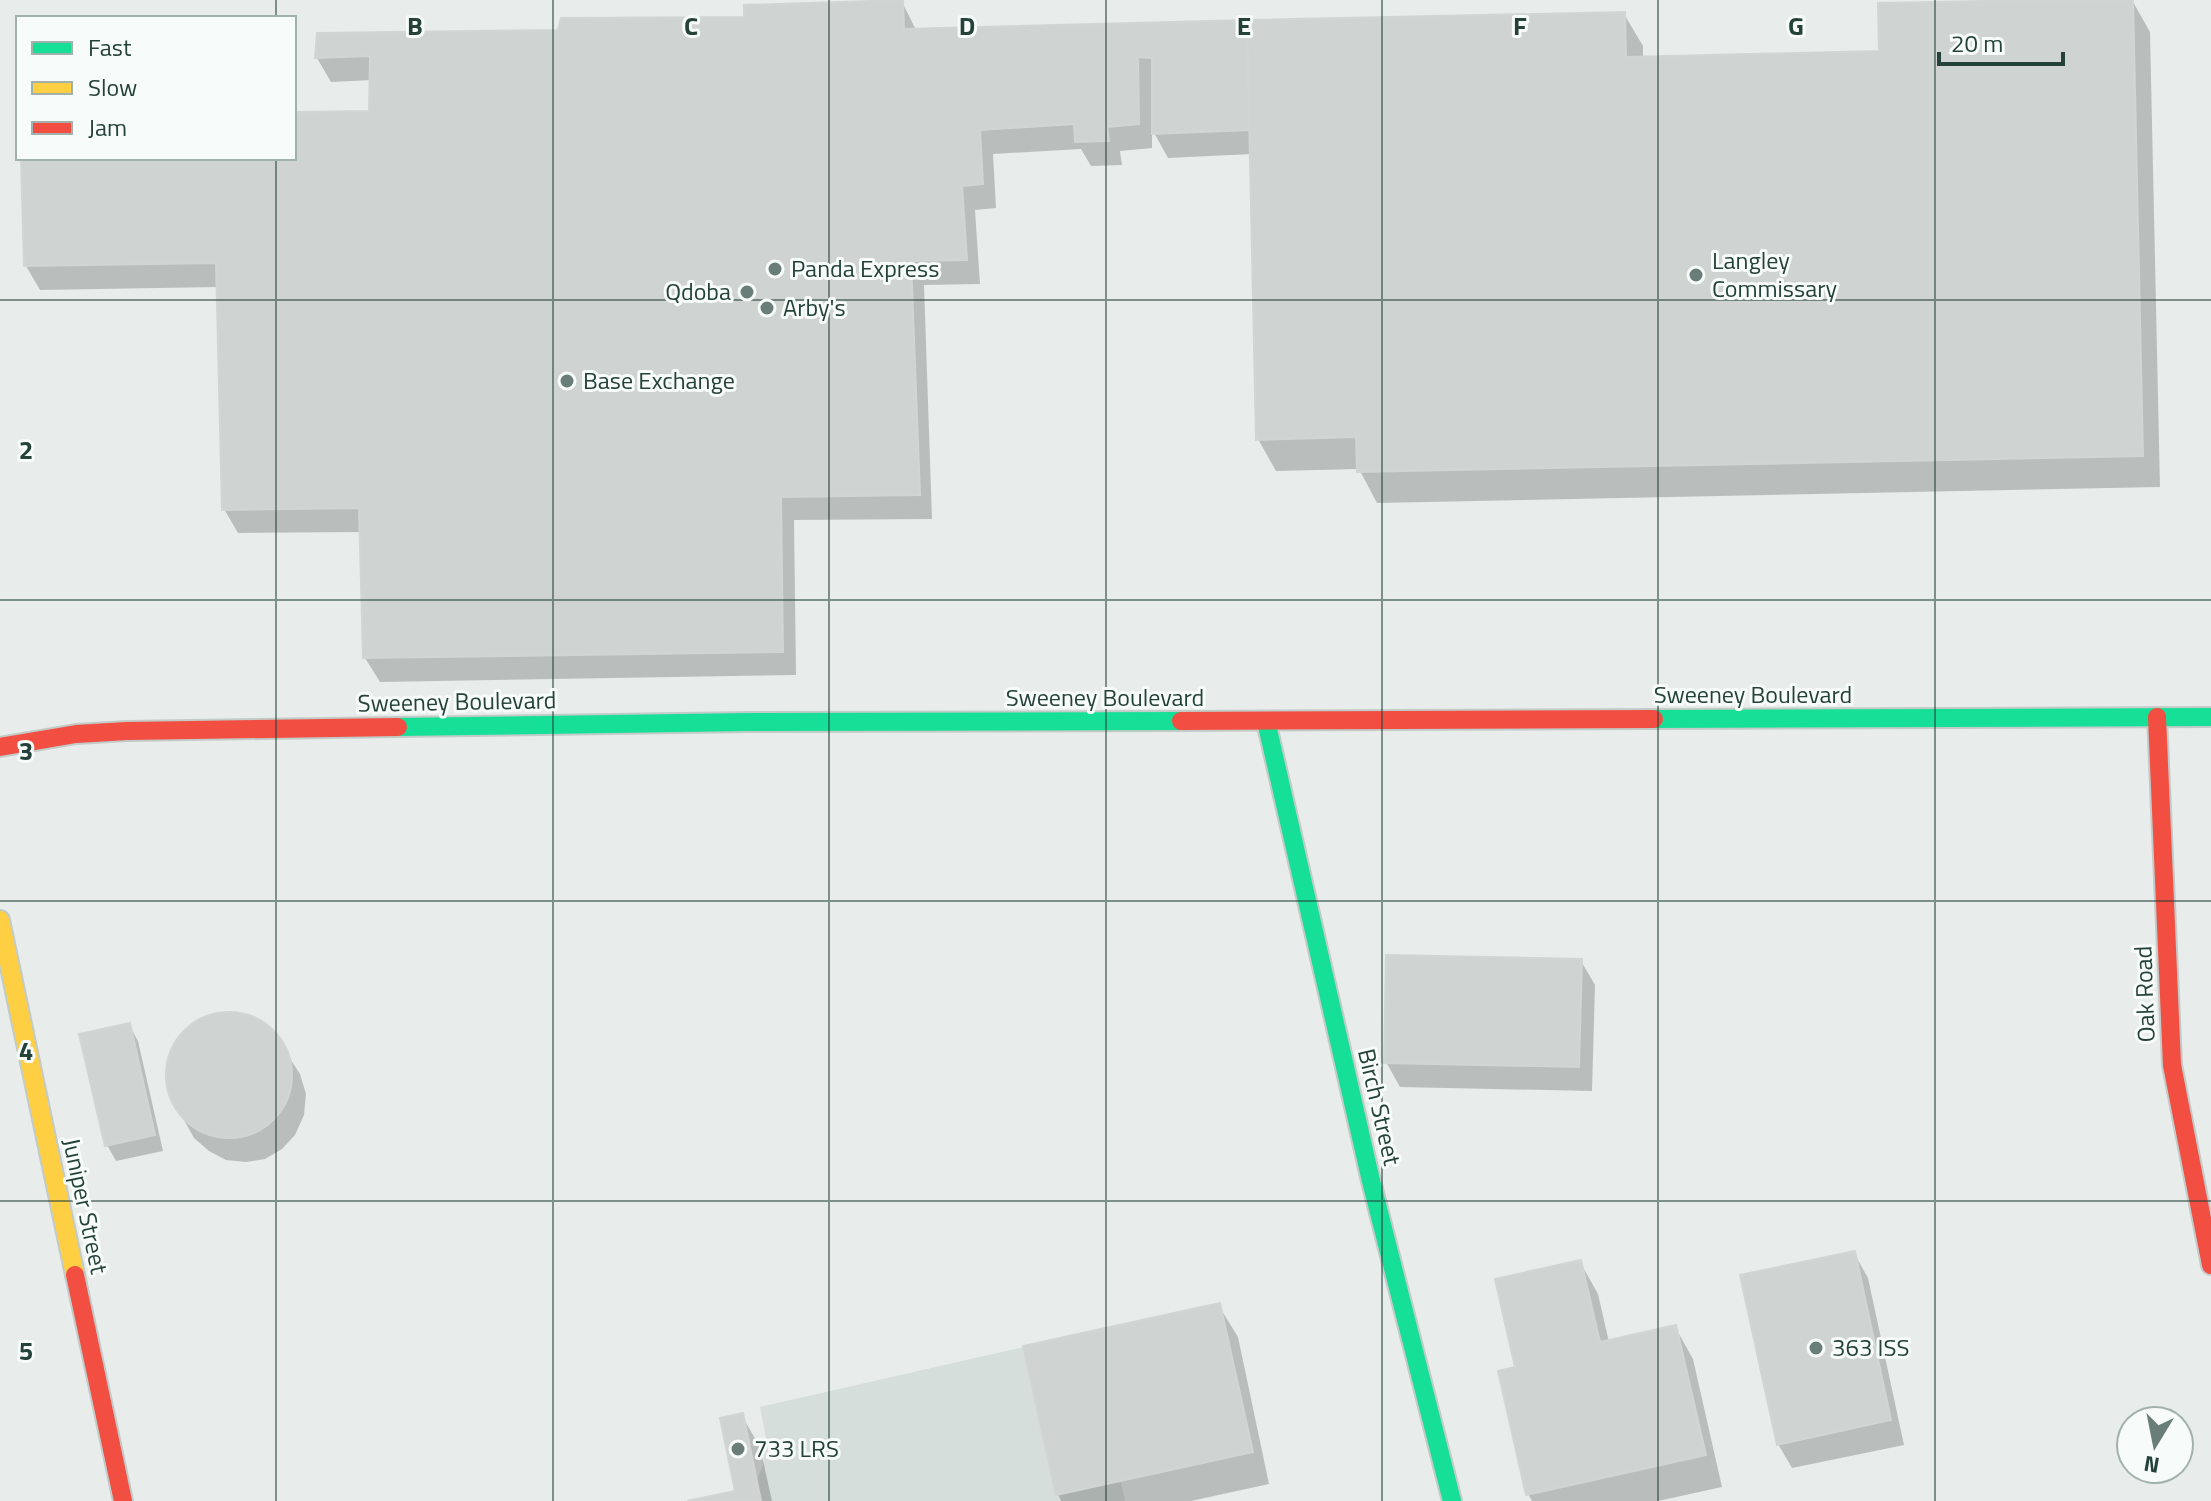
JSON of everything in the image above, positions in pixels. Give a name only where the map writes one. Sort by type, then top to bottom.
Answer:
[{"type":"main road","name":"Oak Road","points":[[2157,717],[2172,1065],[2211,1265]]},
{"type":"main road","name":"Sweeney Boulevard","points":[[0,747],[76,734],[127,731],[749,722],[2211,717]]},
{"type":"main road","name":"Birch Street","points":[[1266,721],[1371,1181],[1452,1501]]},
{"type":"main road","name":"Juniper Street","points":[[0,920],[123,1501]]},
{"type":"shaded area","points":[[1089,1332],[1125,1501],[761,1501],[757,1480],[763,1465],[766,1438],[760,1407]]},
{"type":"building","name":"Base Exchange","points":[[903,0],[904,29],[1247,20],[1250,130],[1152,134],[1152,58],[1138,57],[1139,124],[1107,127],[1109,141],[1075,142],[1074,124],[980,130],[983,184],[962,186],[967,260],[911,261],[920,495],[781,497],[783,652],[363,658],[359,508],[222,510],[216,263],[24,266],[21,160],[296,160],[296,112],[369,111],[370,56],[315,58],[317,33],[558,30],[561,18],[744,17],[744,5]]},
{"type":"building","name":"Langley Commissary","points":[[2133,0],[2143,456],[1357,472],[1356,437],[1256,440],[1247,20],[1625,12],[1626,57],[1879,51],[1878,3]]},
{"type":"building","points":[[1386,955],[1582,959],[1579,1067],[1384,1063]]},
{"type":"building","points":[[229,1012],[253,1016],[274,1030],[288,1051],[292,1075],[288,1099],[274,1120],[253,1134],[229,1138],[205,1134],[184,1120],[170,1099],[166,1075],[170,1051],[184,1030],[205,1016]]},
{"type":"building","points":[[130,1023],[155,1135],[105,1146],[79,1034]]},
{"type":"building","name":"363 ISS","points":[[1855,1251],[1891,1420],[1777,1445],[1740,1275]]},
{"type":"building","points":[[1581,1260],[1600,1342],[1676,1325],[1706,1455],[1526,1495],[1498,1371],[1515,1367],[1495,1279]]},
{"type":"building","points":[[1220,1303],[1253,1452],[1056,1495],[1023,1346]]},
{"type":"building","name":"733 LRS","points":[[743,1413],[761,1501],[687,1501],[735,1491],[720,1418]]},
{"type":"traffic: fast","points":[[1654,719],[2211,717]]},
{"type":"traffic: fast","points":[[398,727],[1181,721]]},
{"type":"traffic: fast","points":[[1266,721],[1371,1181],[1452,1501]]},
{"type":"traffic: slow","points":[[0,920],[75,1275]]},
{"type":"traffic: jam","points":[[2157,717],[2172,1065],[2211,1265]]},
{"type":"traffic: jam","points":[[1181,721],[1654,719]]},
{"type":"traffic: jam","points":[[0,747],[76,734],[127,731],[398,727]]},
{"type":"traffic: jam","points":[[75,1275],[123,1501]]},
{"type":"place","name":"Panda Express","points":[[775,269]]},
{"type":"place","name":"Langley Commissary","points":[[1696,275]]},
{"type":"place","name":"Qdoba","points":[[747,292]]},
{"type":"place","name":"Arby's","points":[[767,308]]},
{"type":"place","name":"Base Exchange","points":[[567,381]]},
{"type":"place","name":"363 ISS","points":[[1816,1348]]},
{"type":"place","name":"733 LRS","points":[[738,1449]]}]
